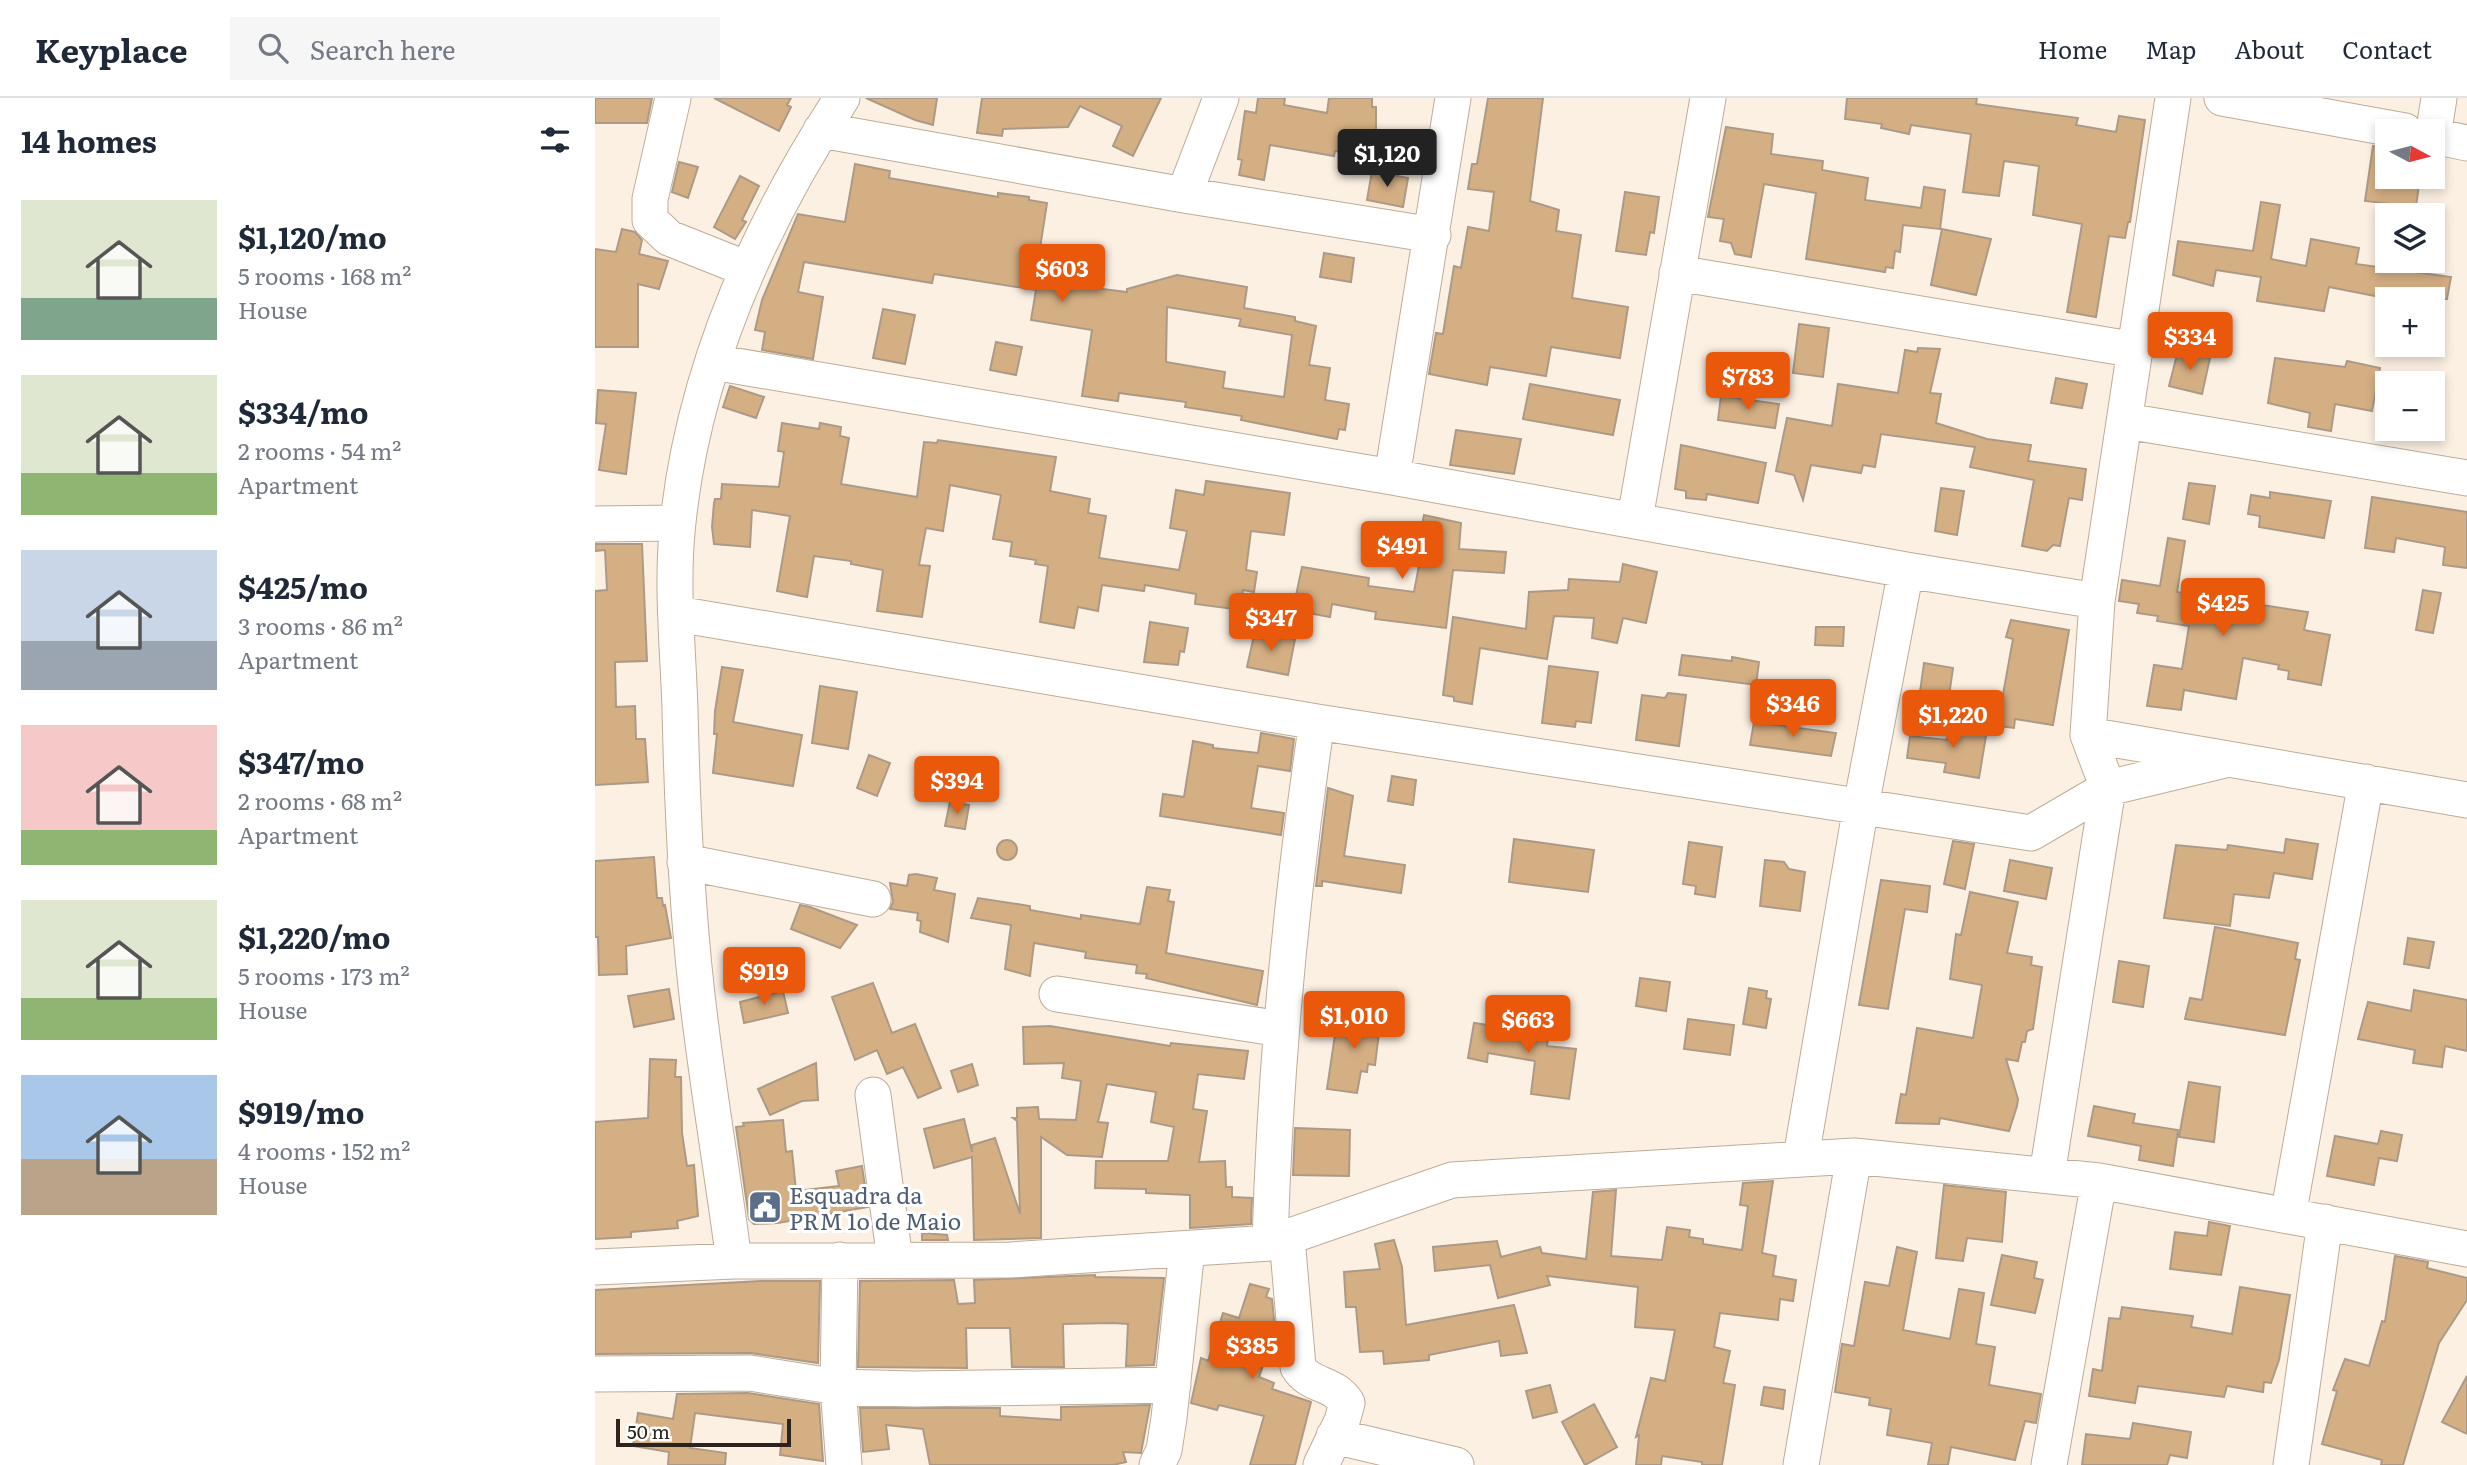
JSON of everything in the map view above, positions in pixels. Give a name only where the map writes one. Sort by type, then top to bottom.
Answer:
[{"type":"street","points":[[673,98],[650,200],[650,220],[669,238],[747,269]]},
{"type":"street","points":[[734,1261],[696,988],[685,862],[677,614],[678,523],[695,428],[713,362],[747,269],[821,130],[842,98]]},
{"type":"street","points":[[1184,195],[1221,98]]},
{"type":"street","points":[[1392,477],[1453,98]]},
{"type":"street","points":[[1635,519],[1708,98]]},
{"type":"street","points":[[2047,1175],[2108,788],[2088,735],[2097,601],[2173,98]]},
{"type":"street","points":[[2221,98],[2375,126]]},
{"type":"street","points":[[2436,119],[2439,98]]},
{"type":"street","points":[[821,130],[1184,195],[1433,235]]},
{"type":"street","points":[[2445,138],[2467,143]]},
{"type":"street","points":[[1677,273],[2136,350]]},
{"type":"street","points":[[713,362],[1392,477],[1906,570],[2097,601]]},
{"type":"street","points":[[2126,421],[2467,478]]},
{"type":"street","points":[[595,524],[678,523]]},
{"type":"street","points":[[1801,1157],[1861,806],[1906,570]]},
{"type":"street","points":[[677,614],[1317,722],[2031,833],[2108,788],[2229,759]]},
{"type":"street","points":[[1317,722],[1298,849],[1273,1119],[1279,1240],[1298,1367],[1305,1380],[1339,1392],[1347,1403],[1328,1451],[1456,1465]]},
{"type":"street","points":[[2088,735],[2467,800]]},
{"type":"street","points":[[2288,1216],[2366,782]]},
{"type":"street","points":[[685,862],[873,899]]},
{"type":"street","points":[[1057,994],[1281,1029]]},
{"type":"street","points":[[873,1095],[895,1260]]},
{"type":"street","points":[[1801,1465],[1854,1156]]},
{"type":"street","points":[[595,1267],[734,1261],[1010,1260],[1187,1249],[1279,1240],[1452,1180],[1801,1157],[1854,1156],[2099,1181],[2467,1249]]},
{"type":"street","points":[[2049,1465],[2099,1181]]},
{"type":"street","points":[[2291,1465],[2325,1222]]},
{"type":"street","points":[[1157,1465],[1164,1450],[1187,1249]]},
{"type":"street","points":[[840,1260],[838,1387],[844,1465]]},
{"type":"street","points":[[595,1374],[750,1373],[838,1387],[914,1390],[1173,1385]]},
{"type":"building","points":[[595,98],[652,98],[647,123],[595,123]]},
{"type":"building","points":[[714,98],[791,98],[787,105],[791,107],[779,131]]},
{"type":"building","points":[[866,98],[937,98],[933,125],[915,120]]},
{"type":"building","points":[[982,98],[1161,98],[1133,156],[1113,146],[1122,126],[1080,106],[1068,127],[1003,129],[1002,136],[977,133]]},
{"type":"building","points":[[1258,98],[1285,98],[1284,105],[1327,113],[1329,98],[1372,98],[1372,107],[1376,107],[1376,154],[1335,151],[1334,156],[1270,145],[1264,180],[1239,175],[1242,160],[1238,159],[1245,111],[1256,113]]},
{"type":"building","points":[[1488,98],[1543,98],[1530,201],[1559,210],[1556,231],[1581,235],[1572,298],[1628,307],[1620,358],[1551,347],[1546,376],[1490,367],[1487,385],[1429,374],[1436,333],[1443,334],[1454,266],[1461,268],[1468,227],[1489,231],[1494,192],[1468,189],[1472,164],[1477,164]]},
{"type":"building","points":[[1847,98],[1977,98],[1976,104],[2078,118],[2076,125],[2116,132],[2119,116],[2145,120],[2130,222],[2125,238],[2109,236],[2096,317],[2067,312],[2082,224],[2033,215],[2039,166],[2004,161],[1999,196],[1963,192],[1971,134],[1911,125],[1909,134],[1881,128],[1882,124],[1845,119]]},
{"type":"building","points":[[1726,127],[1773,134],[1771,154],[1823,161],[1822,170],[1868,178],[1865,200],[1921,208],[1924,187],[1945,190],[1940,229],[1903,225],[1900,252],[1895,251],[1893,268],[1886,267],[1885,272],[1806,259],[1816,193],[1764,184],[1751,257],[1735,254],[1731,243],[1720,241],[1724,219],[1708,217]]},
{"type":"building","points":[[2375,146],[2375,189],[2418,189],[2417,203],[2365,201]]},
{"type":"building","points":[[679,162],[698,167],[688,198],[672,192]]},
{"type":"building","points":[[855,164],[890,171],[889,178],[998,197],[998,193],[1029,197],[1029,200],[1047,203],[1040,248],[1052,250],[1048,276],[1087,284],[1086,287],[1127,292],[1127,289],[1177,275],[1247,287],[1244,308],[1295,317],[1295,321],[1316,326],[1309,365],[1330,368],[1325,400],[1349,404],[1345,430],[1339,429],[1337,439],[1241,420],[1242,416],[1185,407],[1186,402],[1119,393],[1118,401],[1082,396],[1092,330],[1031,320],[1036,290],[934,274],[932,283],[804,262],[798,292],[823,297],[813,359],[762,350],[765,332],[755,330],[762,300],[798,214],[845,222]],"holes":[[[1167,307],[1241,319],[1239,326],[1292,335],[1284,397],[1223,388],[1225,372],[1166,362]]]},
{"type":"building","points":[[1372,171],[1408,178],[1403,207],[1367,200]]},
{"type":"building","points":[[740,176],[759,186],[742,220],[746,222],[735,239],[714,227]]},
{"type":"building","points":[[1625,192],[1659,197],[1654,233],[1650,232],[1646,255],[1616,251]]},
{"type":"building","points":[[2261,202],[2280,205],[2271,259],[2306,266],[2311,239],[2359,248],[2356,264],[2375,267],[2375,273],[2422,273],[2451,277],[2447,299],[2445,287],[2375,287],[2375,296],[2329,287],[2324,311],[2257,301],[2261,277],[2216,270],[2213,286],[2173,275],[2178,241],[2253,251]]},
{"type":"building","points":[[622,229],[635,232],[642,240],[639,254],[668,261],[659,289],[638,284],[638,347],[595,347],[595,249],[616,252]]},
{"type":"building","points":[[1942,229],[1991,239],[1976,295],[1931,285]]},
{"type":"building","points":[[1324,253],[1354,258],[1351,282],[1320,277]]},
{"type":"building","points":[[883,309],[915,315],[905,364],[873,358]]},
{"type":"building","points":[[1799,324],[1829,328],[1823,377],[1793,373]]},
{"type":"building","points":[[996,342],[1022,347],[1016,375],[990,370]]},
{"type":"building","points":[[1918,348],[1940,349],[1930,393],[1941,394],[1936,423],[1987,439],[2031,445],[2028,461],[2086,469],[2082,500],[2069,498],[2060,546],[2053,545],[2047,551],[2022,546],[2034,480],[1970,467],[1975,447],[1881,434],[1875,467],[1863,465],[1861,473],[1811,465],[1803,500],[1794,475],[1776,471],[1787,418],[1832,426],[1838,384],[1898,393],[1905,350],[1917,352]]},
{"type":"building","points":[[2178,351],[2210,358],[2202,394],[2169,386]]},
{"type":"building","points":[[2275,358],[2345,367],[2347,361],[2380,368],[2379,371],[2375,371],[2372,411],[2335,404],[2331,431],[2308,427],[2310,413],[2268,403]]},
{"type":"building","points":[[2056,378],[2087,384],[2082,408],[2051,403]]},
{"type":"building","points":[[1530,384],[1620,400],[1613,435],[1523,419]]},
{"type":"building","points":[[730,386],[764,397],[756,418],[723,407]]},
{"type":"building","points":[[598,390],[636,393],[626,474],[599,470],[606,424],[596,423]]},
{"type":"building","points":[[1721,396],[1779,404],[1775,428],[1718,420]]},
{"type":"building","points":[[782,423],[819,429],[820,423],[841,427],[840,436],[849,438],[841,484],[917,497],[924,442],[937,443],[938,440],[1056,457],[1050,491],[1090,499],[1088,513],[1106,516],[1099,558],[1179,570],[1187,531],[1170,528],[1176,490],[1204,495],[1206,481],[1290,493],[1284,535],[1251,531],[1246,570],[1257,572],[1254,592],[1243,590],[1241,610],[1195,604],[1196,594],[1145,585],[1144,591],[1102,585],[1098,611],[1078,607],[1074,628],[1040,622],[1048,566],[1035,564],[1036,560],[1010,556],[1012,542],[993,539],[1001,495],[950,485],[943,531],[926,528],[919,565],[930,566],[922,617],[877,611],[883,570],[851,564],[851,561],[814,556],[807,597],[777,591],[790,516],[752,510],[750,547],[714,544],[712,527],[714,503],[715,499],[721,499],[722,484],[779,487],[784,452],[778,451]]},
{"type":"building","points":[[1456,430],[1521,439],[1514,474],[1450,465]]},
{"type":"building","points":[[1681,445],[1766,463],[1758,503],[1707,494],[1706,500],[1686,498],[1686,491],[1675,489]]},
{"type":"building","points":[[2189,483],[2215,486],[2209,524],[2183,519]]},
{"type":"building","points":[[1941,488],[1964,491],[1957,535],[1935,531]]},
{"type":"building","points":[[2270,492],[2331,501],[2324,538],[2259,527],[2260,516],[2248,514],[2251,495],[2270,498]]},
{"type":"building","points":[[2372,497],[2467,512],[2467,568],[2443,565],[2445,547],[2396,538],[2394,552],[2365,548]]},
{"type":"building","points":[[1424,515],[1461,523],[1459,549],[1506,552],[1504,573],[1453,570],[1446,628],[1375,619],[1376,612],[1332,604],[1330,617],[1293,610],[1302,567],[1369,578],[1368,586],[1414,592],[1424,539],[1420,536]]},
{"type":"building","points":[[2168,538],[2185,541],[2177,592],[2308,612],[2304,630],[2330,635],[2321,685],[2288,679],[2289,671],[2278,669],[2279,665],[2243,658],[2236,699],[2184,690],[2181,710],[2147,706],[2154,665],[2182,669],[2189,626],[2157,621],[2158,616],[2137,613],[2139,604],[2119,601],[2122,580],[2160,586]]},
{"type":"building","points":[[595,544],[642,544],[647,661],[615,662],[616,707],[635,706],[636,739],[645,739],[648,782],[595,785],[595,591],[607,590],[605,550],[595,551]]},
{"type":"building","points":[[1623,564],[1657,572],[1646,623],[1623,618],[1617,643],[1592,638],[1594,618],[1554,616],[1547,659],[1480,648],[1472,704],[1454,701],[1454,697],[1443,695],[1453,617],[1526,629],[1529,592],[1568,590],[1569,579],[1620,582]]},
{"type":"building","points":[[2423,590],[2441,593],[2433,633],[2416,630]]},
{"type":"building","points":[[2011,620],[2069,630],[2053,725],[2015,719],[2014,728],[1982,724],[1989,698],[2002,700],[2013,639],[2006,637]]},
{"type":"building","points":[[1150,622],[1188,628],[1184,652],[1180,651],[1178,665],[1144,662]]},
{"type":"building","points":[[1816,627],[1844,627],[1843,646],[1815,645]]},
{"type":"building","points":[[1255,631],[1295,639],[1288,675],[1247,667]]},
{"type":"building","points":[[1682,655],[1732,661],[1732,657],[1759,662],[1756,685],[1679,675]]},
{"type":"building","points":[[1924,663],[1953,668],[1949,696],[1920,692]]},
{"type":"building","points":[[1549,666],[1598,672],[1591,723],[1576,721],[1575,727],[1542,723]]},
{"type":"building","points":[[722,667],[743,670],[733,722],[802,735],[793,786],[713,773],[717,734],[714,734],[715,711]]},
{"type":"building","points":[[820,686],[857,692],[848,749],[812,743]]},
{"type":"building","points":[[1668,693],[1686,695],[1679,746],[1636,740],[1642,695],[1665,698]]},
{"type":"building","points":[[1754,722],[1836,733],[1831,756],[1750,745]]},
{"type":"building","points":[[1950,723],[1987,730],[1979,778],[1944,772],[1946,763],[1907,758],[1910,736],[1947,740]]},
{"type":"building","points":[[1261,733],[1294,739],[1290,771],[1258,766],[1251,808],[1284,813],[1281,835],[1160,816],[1163,794],[1184,797],[1193,741],[1213,745],[1213,748],[1258,753]]},
{"type":"building","points":[[869,755],[890,763],[877,796],[857,788]]},
{"type":"building","points":[[1392,776],[1416,780],[1413,805],[1388,801]]},
{"type":"building","points":[[1328,788],[1353,796],[1344,856],[1405,865],[1401,893],[1322,881],[1322,886],[1316,886]]},
{"type":"building","points":[[950,802],[969,805],[965,829],[945,826]]},
{"type":"building","points":[[1514,839],[1594,850],[1588,892],[1509,882]]},
{"type":"building","points":[[2286,839],[2318,844],[2312,879],[2274,873],[2269,898],[2234,894],[2230,926],[2164,918],[2176,845],[2227,850],[2228,845],[2284,853]]},
{"type":"building","points":[[1007,840],[1014,843],[1017,850],[1014,857],[1007,860],[1000,857],[997,850],[1000,843]]},
{"type":"building","points":[[1953,841],[1974,844],[1965,889],[1944,884]]},
{"type":"building","points":[[1689,842],[1722,847],[1715,897],[1695,894],[1696,886],[1683,884]]},
{"type":"building","points":[[654,857],[657,898],[662,898],[663,906],[665,905],[671,938],[626,946],[627,974],[599,975],[598,937],[595,937],[595,861]]},
{"type":"building","points":[[1765,860],[1784,862],[1789,869],[1805,872],[1800,911],[1760,906]]},
{"type":"building","points":[[2010,860],[2052,868],[2046,899],[2004,891]]},
{"type":"building","points":[[909,875],[937,878],[934,890],[955,894],[948,942],[920,932],[921,921],[917,920],[918,913],[890,909],[893,902],[890,883],[907,886]]},
{"type":"building","points":[[1881,880],[1930,886],[1927,912],[1905,909],[1888,1009],[1859,1005]]},
{"type":"building","points":[[1147,887],[1170,890],[1168,901],[1174,902],[1166,953],[1263,971],[1257,1005],[1146,978],[1147,974],[1136,973],[1137,965],[1085,958],[1086,952],[1034,943],[1030,976],[1005,969],[1011,925],[971,918],[978,898],[1030,906],[1030,910],[1081,919],[1081,915],[1140,924]]},
{"type":"building","points":[[1970,892],[2018,902],[2007,953],[2032,957],[2031,965],[2042,967],[2033,1029],[2027,1031],[2018,1061],[2006,1059],[2018,1099],[2009,1131],[1940,1118],[1939,1124],[1896,1123],[1901,1094],[1906,1095],[1917,1028],[1973,1038],[1982,985],[1950,979],[1956,934],[1961,935]]},
{"type":"building","points":[[800,905],[857,925],[840,948],[791,929]]},
{"type":"building","points":[[2215,927],[2298,943],[2295,959],[2300,960],[2285,1035],[2185,1019],[2190,998],[2202,1000]]},
{"type":"building","points":[[2408,938],[2434,942],[2429,968],[2404,964]]},
{"type":"building","points":[[2119,961],[2149,966],[2143,1007],[2113,1002]]},
{"type":"building","points":[[1640,978],[1670,982],[1666,1011],[1636,1006]]},
{"type":"building","points":[[873,983],[892,1033],[915,1024],[941,1088],[918,1098],[903,1067],[887,1074],[877,1050],[855,1060],[832,997]]},
{"type":"building","points":[[1749,988],[1767,991],[1766,998],[1771,999],[1766,1028],[1743,1024]]},
{"type":"building","points":[[669,989],[674,1019],[634,1027],[628,996]]},
{"type":"building","points":[[2414,990],[2467,1000],[2467,1051],[2445,1046],[2442,1067],[2413,1063],[2415,1050],[2358,1039],[2368,1002],[2411,1011]]},
{"type":"building","points":[[783,991],[788,1013],[744,1023],[740,1002]]},
{"type":"building","points":[[1354,1009],[1381,1016],[1375,1065],[1368,1064],[1367,1072],[1361,1071],[1357,1093],[1327,1089],[1337,1021],[1352,1021]]},
{"type":"building","points":[[1688,1019],[1734,1025],[1730,1055],[1684,1049]]},
{"type":"building","points":[[1529,1022],[1550,1025],[1547,1046],[1576,1049],[1569,1099],[1531,1094],[1535,1061],[1488,1053],[1487,1062],[1468,1058],[1474,1023],[1528,1031]]},
{"type":"building","points":[[1050,1026],[1170,1046],[1171,1043],[1248,1051],[1244,1079],[1198,1074],[1193,1109],[1207,1111],[1199,1162],[1225,1161],[1226,1187],[1232,1187],[1232,1197],[1252,1198],[1251,1224],[1190,1228],[1190,1195],[1146,1193],[1146,1189],[1095,1188],[1096,1161],[1168,1161],[1174,1127],[1151,1122],[1156,1092],[1107,1084],[1098,1122],[1108,1123],[1102,1157],[1067,1155],[1041,1137],[1041,1238],[974,1240],[972,1157],[934,1168],[924,1129],[964,1119],[972,1152],[972,1145],[995,1138],[1020,1214],[1017,1121],[1013,1118],[1017,1118],[1017,1108],[1038,1107],[1039,1119],[1076,1120],[1081,1081],[1062,1078],[1064,1063],[1024,1064],[1023,1027]]},
{"type":"building","points":[[650,1059],[676,1060],[675,1077],[681,1077],[682,1133],[687,1166],[694,1165],[698,1216],[677,1221],[678,1228],[631,1232],[631,1237],[595,1239],[595,1122],[648,1118]]},
{"type":"building","points":[[816,1063],[818,1100],[802,1101],[770,1115],[758,1089]]},
{"type":"building","points":[[972,1064],[978,1085],[958,1092],[951,1071]]},
{"type":"building","points":[[2189,1082],[2220,1087],[2214,1142],[2179,1137]]},
{"type":"building","points":[[2094,1106],[2135,1114],[2133,1123],[2178,1130],[2173,1166],[2139,1160],[2141,1146],[2088,1136]]},
{"type":"building","points":[[783,1120],[786,1152],[792,1151],[796,1191],[839,1186],[836,1171],[862,1166],[868,1207],[778,1223],[754,1224],[749,1219],[736,1127],[744,1126],[743,1123]]},
{"type":"building","points":[[1295,1128],[1350,1130],[1349,1176],[1293,1175]]},
{"type":"building","points":[[2381,1131],[2402,1135],[2397,1161],[2379,1158],[2374,1185],[2327,1176],[2335,1136],[2378,1144]]},
{"type":"building","points":[[1773,1181],[1762,1253],[1776,1256],[1773,1276],[1796,1280],[1793,1301],[1780,1299],[1778,1320],[1720,1313],[1714,1347],[1730,1351],[1723,1383],[1735,1385],[1722,1465],[1702,1465],[1702,1462],[1662,1456],[1661,1465],[1636,1465],[1639,1435],[1636,1437],[1651,1378],[1665,1381],[1675,1330],[1635,1327],[1638,1287],[1547,1276],[1550,1285],[1498,1298],[1490,1265],[1435,1271],[1433,1247],[1497,1241],[1501,1257],[1540,1247],[1542,1253],[1586,1259],[1593,1192],[1616,1190],[1611,1256],[1662,1260],[1667,1227],[1690,1230],[1689,1237],[1703,1239],[1703,1244],[1742,1250],[1748,1206],[1740,1205],[1743,1183]]},
{"type":"building","points":[[1944,1185],[2006,1192],[2002,1242],[1967,1238],[1963,1261],[1936,1258]]},
{"type":"building","points":[[2209,1222],[2230,1226],[2221,1275],[2170,1269],[2175,1232],[2207,1236]]},
{"type":"building","points":[[922,1233],[947,1235],[948,1240],[922,1240]]},
{"type":"building","points":[[1394,1240],[1402,1267],[1406,1325],[1514,1305],[1527,1353],[1501,1356],[1499,1341],[1429,1355],[1429,1360],[1384,1364],[1383,1351],[1360,1352],[1356,1307],[1346,1307],[1344,1272],[1380,1269],[1375,1244]]},
{"type":"building","points":[[1897,1247],[1917,1252],[1903,1330],[1950,1339],[1959,1289],[1984,1293],[1976,1344],[1995,1347],[1989,1385],[2041,1394],[2036,1423],[2025,1421],[2015,1460],[1951,1447],[1948,1465],[1928,1465],[1932,1443],[1887,1435],[1891,1409],[1869,1405],[1870,1398],[1835,1392],[1842,1344],[1854,1346],[1865,1282],[1889,1286]]},
{"type":"building","points":[[2002,1255],[2037,1262],[2034,1278],[2043,1280],[2035,1313],[1991,1305]]},
{"type":"building","points":[[2395,1256],[2428,1262],[2427,1268],[2467,1278],[2467,1300],[2439,1343],[2403,1465],[2381,1465],[2382,1460],[2322,1444],[2337,1391],[2333,1390],[2345,1359],[2369,1366],[2382,1321],[2385,1322]]},
{"type":"building","points":[[1095,1275],[1164,1278],[1154,1365],[1126,1366],[1128,1324],[1113,1323],[1063,1324],[1064,1367],[1012,1367],[1010,1328],[966,1328],[967,1368],[858,1367],[860,1281],[954,1280],[958,1304],[975,1303],[974,1280]]},
{"type":"building","points":[[761,1281],[820,1281],[818,1363],[750,1353],[595,1354],[595,1290]]},
{"type":"building","points":[[1250,1284],[1269,1289],[1266,1297],[1272,1299],[1275,1330],[1259,1377],[1274,1383],[1272,1389],[1311,1402],[1295,1465],[1250,1465],[1264,1416],[1219,1405],[1217,1410],[1191,1403],[1201,1358],[1208,1361],[1223,1313],[1239,1318]]},
{"type":"building","points":[[2240,1287],[2290,1295],[2279,1360],[2271,1383],[2264,1382],[2263,1392],[2227,1386],[2224,1397],[2138,1386],[2135,1403],[2089,1396],[2093,1369],[2102,1371],[2109,1318],[2120,1319],[2122,1307],[2193,1316],[2191,1327],[2232,1334]]},
{"type":"building","points":[[2467,1376],[2467,1434],[2442,1422]]},
{"type":"building","points":[[1550,1385],[1557,1412],[1533,1418],[1526,1391]]},
{"type":"building","points":[[1764,1387],[1785,1390],[1783,1409],[1761,1405]]},
{"type":"building","points":[[748,1393],[819,1404],[823,1461],[780,1455],[783,1424],[695,1413],[690,1448],[726,1453],[725,1465],[668,1465],[669,1452],[633,1446],[638,1413],[673,1419],[677,1394]]},
{"type":"building","points":[[1594,1404],[1617,1447],[1585,1465],[1562,1422]]},
{"type":"building","points":[[1150,1405],[1141,1453],[1123,1452],[1126,1462],[1113,1465],[930,1465],[923,1429],[886,1425],[889,1449],[863,1452],[860,1408],[1000,1408],[1000,1416],[1061,1420],[1061,1407]]},
{"type":"building","points":[[2133,1423],[2191,1432],[2187,1458],[2170,1455],[2167,1465],[2082,1465],[2086,1434],[2130,1439]]},
{"type":"place","name":"Esquadra da PRM 1o de Maio","points":[[765,1207]]}]
